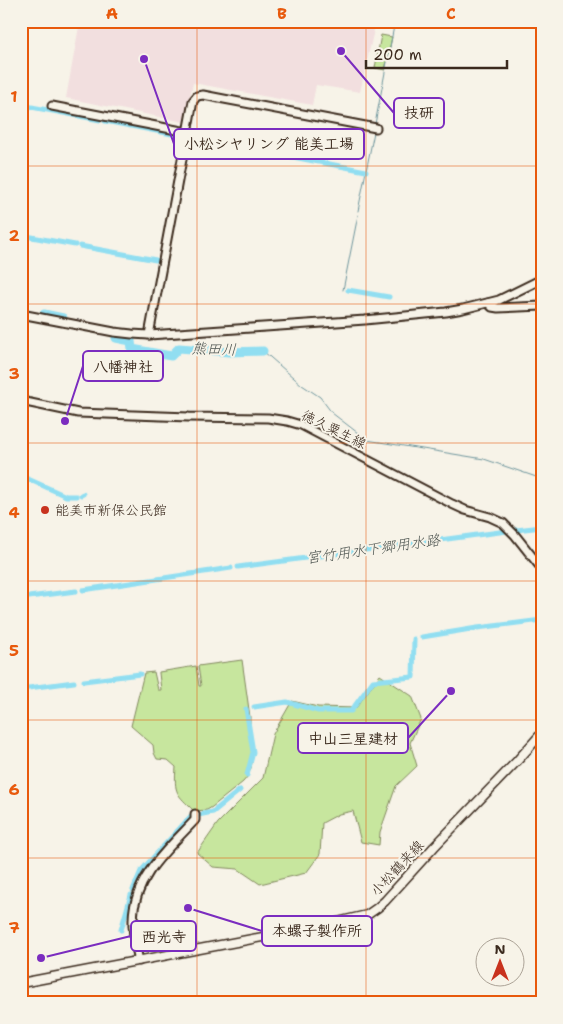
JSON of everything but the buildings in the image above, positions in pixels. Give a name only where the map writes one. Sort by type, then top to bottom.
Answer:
[{"type":"main road","name":"小松鶴来線","points":[[21,983],[320,926],[367,915],[384,901],[542,733]]},
{"type":"street","points":[[149,335],[193,101],[197,96],[203,95],[376,128]]},
{"type":"street","points":[[52,106],[187,132]]},
{"type":"street","points":[[21,314],[114,332],[149,335],[392,318],[454,311],[488,303],[542,279]]},
{"type":"street","points":[[488,303],[492,307],[498,308],[542,306]]},
{"type":"street","name":"徳久粟生線","points":[[21,400],[78,413],[268,418],[287,421],[310,429],[452,504],[503,523],[542,569]]},
{"type":"street","points":[[138,961],[133,919],[140,885],[152,867],[195,820],[195,814]]},
{"type":"shaded area","points":[[80,21],[376,21],[360,92],[316,85],[312,105],[193,83],[184,122],[66,98]]},
{"type":"green space","points":[[381,35],[392,37],[385,70],[375,68]]},
{"type":"green space","points":[[242,660],[250,717],[250,740],[253,757],[251,768],[243,782],[212,807],[207,810],[194,811],[183,800],[176,788],[176,767],[168,760],[157,759],[153,745],[131,726],[144,673],[154,672],[158,690],[161,690],[159,672],[196,666],[199,686],[201,686],[198,666]]},
{"type":"green space","points":[[380,675],[412,696],[421,719],[410,743],[417,766],[396,786],[380,832],[379,845],[361,842],[353,811],[339,814],[322,823],[320,854],[306,873],[260,884],[238,869],[213,867],[197,853],[218,823],[263,778],[273,734],[292,701],[318,707],[356,708]]},
{"type":"waterway","points":[[375,124],[395,21]]},
{"type":"waterway","points":[[21,105],[100,120]]},
{"type":"waterway","points":[[105,121],[182,136]]},
{"type":"waterway","points":[[358,211],[374,132]]},
{"type":"waterway","points":[[189,137],[366,171]]},
{"type":"waterway","points":[[343,290],[358,215]]},
{"type":"waterway","points":[[21,235],[75,245]]},
{"type":"waterway","points":[[80,246],[156,260]]},
{"type":"waterway","points":[[348,290],[389,297]]},
{"type":"waterway","name":"熊田川","points":[[44,314],[63,318]]},
{"type":"waterway","name":"熊田川","points":[[116,338],[131,341],[132,349],[171,356],[179,348],[229,352],[263,351]]},
{"type":"waterway","points":[[263,351],[302,385],[320,397],[332,413],[367,440],[484,459],[542,479]]},
{"type":"waterway","points":[[28,479],[66,496],[76,496]]},
{"type":"waterway","name":"宮竹用水下郷用水路","points":[[516,530],[542,527]]},
{"type":"waterway","name":"宮竹用水下郷用水路","points":[[238,567],[507,531]]},
{"type":"waterway","name":"宮竹用水下郷用水路","points":[[83,590],[231,568]]},
{"type":"waterway","name":"宮竹用水下郷用水路","points":[[21,598],[76,591]]},
{"type":"waterway","points":[[422,637],[542,620]]},
{"type":"waterway","points":[[254,707],[287,702],[318,711],[351,711],[373,681],[413,677],[414,639]]},
{"type":"waterway","points":[[84,681],[140,674]]},
{"type":"waterway","points":[[21,689],[74,682]]},
{"type":"waterway","points":[[246,709],[253,752],[247,775]]},
{"type":"waterway","points":[[198,815],[213,812],[240,790]]},
{"type":"waterway","points":[[133,890],[141,871],[191,816]]},
{"type":"waterway","points":[[121,930],[131,895]]},
{"type":"place","name":"技研","points":[[341,51]]},
{"type":"place","name":"小松シヤリング 能美工場","points":[[144,59]]},
{"type":"place","name":"八幡神社","points":[[65,421]]},
{"type":"place","name":"能美市新保公民館","points":[[45,510]]},
{"type":"place","name":"中山三星建材","points":[[451,691]]},
{"type":"place","name":"本螺子製作所","points":[[188,908]]},
{"type":"place","name":"西光寺","points":[[41,958]]}]
